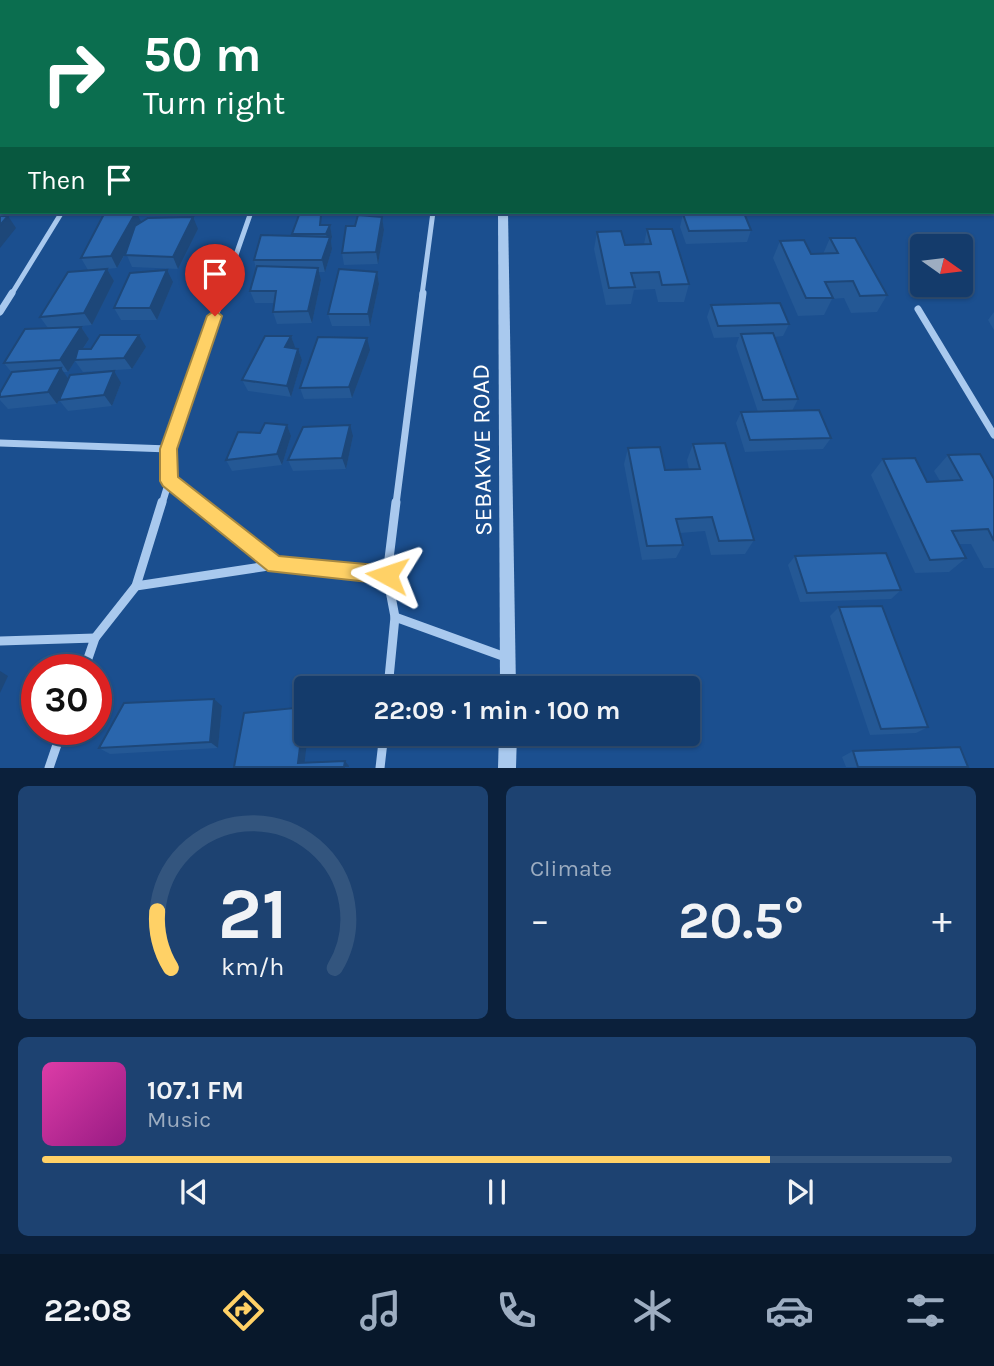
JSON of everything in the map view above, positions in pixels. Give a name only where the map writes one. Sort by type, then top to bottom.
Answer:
[{"type":"street","points":[[0,312],[61,214]]},
{"type":"street","points":[[90,654],[95,638],[136,586],[169,481],[169,449],[250,214]]},
{"type":"street","points":[[389,676],[395,617],[387,575],[433,214]]},
{"type":"street","name":"SEBAKWE ROAD","points":[[503,214],[508,676]]},
{"type":"street","points":[[918,309],[994,435]]},
{"type":"street","points":[[0,443],[169,449]]},
{"type":"street","points":[[169,481],[275,565]]},
{"type":"street","points":[[136,586],[275,565],[387,575]]},
{"type":"street","points":[[395,617],[509,659]]},
{"type":"street","points":[[0,641],[95,638]]},
{"type":"street","points":[[49,768],[57,745]]},
{"type":"street","points":[[380,768],[382,746]]},
{"type":"street","points":[[507,768],[508,746]]},
{"type":"building","points":[[104,214],[135,214],[111,256],[81,258]]},
{"type":"building","points":[[683,214],[744,214],[751,230],[689,231]]},
{"type":"building","points":[[299,215],[321,215],[320,225],[330,225],[326,234],[292,234]]},
{"type":"building","points":[[358,215],[382,217],[376,252],[342,253],[346,226],[355,226]]},
{"type":"building","points":[[0,216],[8,216],[0,225]]},
{"type":"building","points":[[193,217],[173,257],[125,255],[135,226],[148,218]]},
{"type":"building","points":[[647,229],[672,229],[689,284],[662,285],[659,272],[631,273],[635,287],[609,288],[597,232],[621,231],[625,245],[651,244]]},
{"type":"building","points":[[261,235],[330,237],[322,260],[254,260]]},
{"type":"building","points":[[830,238],[855,238],[887,295],[860,296],[853,281],[825,282],[833,298],[806,298],[780,241],[804,240],[811,254],[838,253]]},
{"type":"building","points":[[257,266],[318,268],[308,311],[273,312],[276,291],[250,291]]},
{"type":"building","points":[[107,269],[84,313],[40,317],[68,272]]},
{"type":"building","points":[[339,269],[377,272],[368,314],[328,314]]},
{"type":"building","points":[[167,270],[150,308],[114,308],[130,273]]},
{"type":"building","points":[[780,303],[789,324],[718,326],[711,305]]},
{"type":"building","points":[[81,327],[60,360],[4,363],[25,329]]},
{"type":"building","points":[[773,333],[798,399],[763,400],[741,334]]},
{"type":"building","points":[[100,335],[139,335],[124,358],[75,360],[78,349],[91,349]]},
{"type":"building","points":[[265,336],[291,336],[285,347],[298,349],[287,386],[242,380]]},
{"type":"building","points":[[318,337],[367,338],[349,387],[300,388]]},
{"type":"building","points":[[61,368],[48,392],[0,397],[12,372]]},
{"type":"building","points":[[114,371],[104,395],[59,400],[70,375]]},
{"type":"building","points":[[819,410],[831,438],[750,440],[741,412]]},
{"type":"building","points":[[265,423],[287,425],[277,454],[226,460],[238,432],[260,433]]},
{"type":"building","points":[[350,425],[342,458],[288,460],[303,427]]},
{"type":"building","points":[[725,443],[754,540],[719,541],[712,517],[676,519],[683,545],[647,546],[628,448],[660,447],[665,470],[700,469],[693,444]]},
{"type":"building","points":[[980,454],[994,479],[994,541],[988,529],[952,531],[966,558],[930,560],[883,459],[915,458],[927,482],[962,480],[948,455]]},
{"type":"building","points":[[886,553],[901,590],[807,593],[795,556]]},
{"type":"building","points":[[882,606],[928,727],[881,729],[839,607]]},
{"type":"building","points":[[214,699],[210,742],[99,748],[101,745],[112,745],[112,725],[124,703]]},
{"type":"building","points":[[294,708],[294,746],[300,746],[298,763],[345,761],[344,767],[234,767],[244,713]]},
{"type":"building","points":[[960,747],[968,767],[858,767],[853,751]]},
{"type":"route","points":[[215,316],[169,449],[169,481],[275,565],[387,575]]}]
